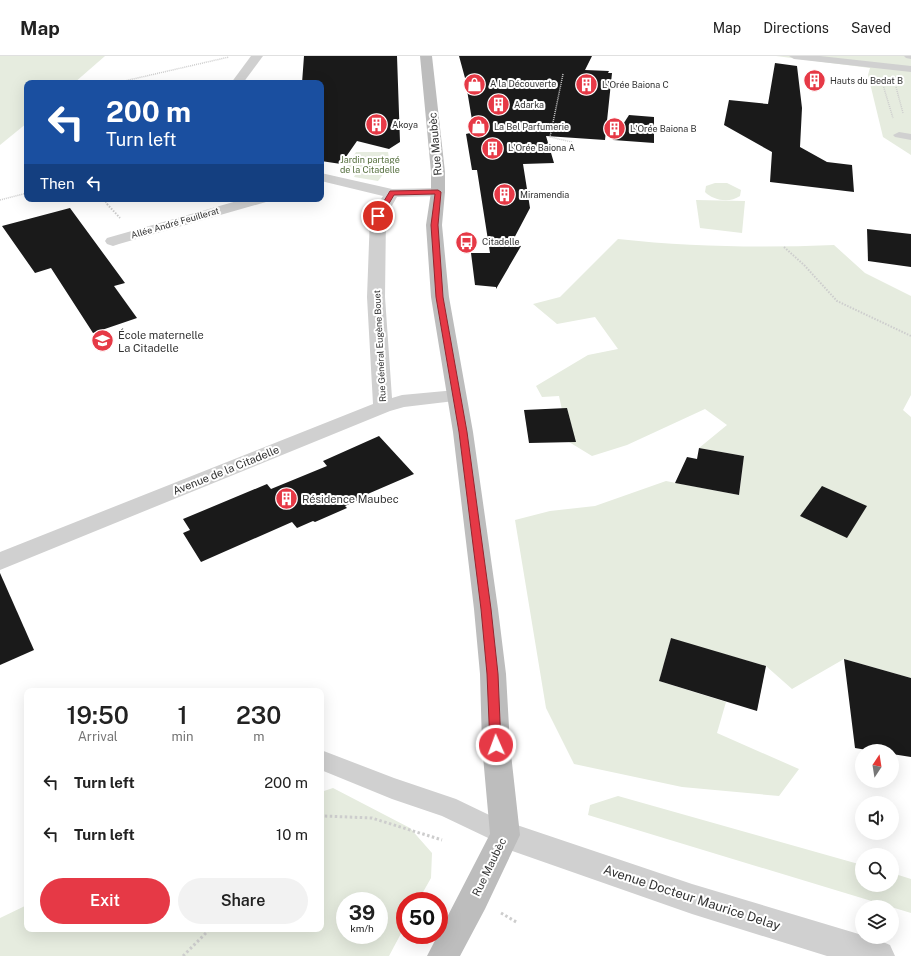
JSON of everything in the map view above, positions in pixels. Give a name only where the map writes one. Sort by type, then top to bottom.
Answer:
[{"type":"main road","name":"Rue Maubèc","points":[[426,56],[438,192],[434,225],[440,297],[463,432],[486,609],[493,674],[496,745],[505,835],[474,898],[442,956]]},
{"type":"street","points":[[239,80],[257,56]]},
{"type":"street","points":[[324,179],[392,193],[438,192]]},
{"type":"street","name":"Rue Général Eugène Bouet","points":[[383,407],[376,296],[378,216],[392,193]]},
{"type":"street","name":"Allée André Feuillerat","points":[[113,241],[250,202]]},
{"type":"street","name":"Avenue de la Citadelle","points":[[0,561],[383,407],[402,401],[456,396]]},
{"type":"street","name":"Avenue Docteur Maurice Delay","points":[[505,835],[692,899],[879,956]]},
{"type":"lane","points":[[794,56],[911,69]]},
{"type":"lane","points":[[899,135],[911,137]]},
{"type":"lane","points":[[324,761],[392,788],[448,807],[505,835]]},
{"type":"path","points":[[129,80],[234,56]]},
{"type":"path","points":[[883,66],[881,80],[899,135]]},
{"type":"path","points":[[894,67],[894,81],[903,113]]},
{"type":"path","points":[[563,74],[550,136],[554,139],[572,142]]},
{"type":"path","points":[[0,200],[24,194]]},
{"type":"path","points":[[784,247],[805,266],[837,301],[911,336]]},
{"type":"path","points":[[324,816],[372,818],[442,840]]},
{"type":"path","points":[[183,956],[207,932]]},
{"type":"green space","points":[[0,56],[105,56],[77,80],[24,80],[24,125],[0,145]]},
{"type":"green space","points":[[776,56],[911,56],[911,155],[883,137],[868,75],[870,68]]},
{"type":"green space","name":"Jardin partagé de la Citadelle","points":[[356,152],[388,152],[388,164],[378,181],[354,177],[357,171],[347,166]]},
{"type":"green space","points":[[715,183],[727,183],[741,190],[740,196],[732,200],[722,200],[717,199],[705,192],[706,186]]},
{"type":"green space","points":[[696,200],[745,201],[742,233],[700,228]]},
{"type":"green space","points":[[618,239],[672,244],[726,246],[834,245],[865,273],[911,296],[911,395],[903,410],[911,417],[911,678],[844,659],[792,689],[766,666],[671,639],[659,681],[726,702],[717,733],[799,769],[779,796],[682,787],[574,764],[546,708],[515,520],[550,511],[595,506],[666,481],[739,495],[744,456],[699,448],[727,425],[705,409],[627,445],[592,456],[569,442],[559,396],[542,397],[536,386],[588,355],[618,349],[595,317],[557,324],[533,304],[560,297]]},
{"type":"green space","points":[[333,788],[410,828],[432,853],[431,878],[423,892],[396,892],[396,943],[389,956],[0,956],[0,918],[24,906],[24,932],[324,932],[324,791]]},
{"type":"green space","points":[[618,796],[855,863],[855,892],[899,892],[899,875],[911,879],[911,913],[899,909],[899,900],[868,900],[588,815],[590,805]]},
{"type":"building","points":[[304,56],[397,56],[400,142],[389,149],[357,141],[341,164],[324,161],[324,80],[302,80]]},
{"type":"building","points":[[459,56],[592,56],[585,70],[609,71],[608,73],[612,73],[605,140],[546,136],[554,163],[523,164],[530,208],[511,244],[521,246],[496,289],[496,287],[475,285],[471,253],[490,253],[477,170],[472,170],[466,134],[474,132],[465,78]]},
{"type":"building","points":[[775,63],[797,66],[802,108],[800,147],[827,162],[852,165],[854,192],[770,182],[772,152],[724,125],[729,100],[768,104]]},
{"type":"building","points":[[629,115],[654,117],[654,143],[613,140]]},
{"type":"building","points":[[70,208],[125,283],[114,286],[137,318],[93,333],[51,268],[35,273],[2,226]]},
{"type":"building","points":[[867,229],[911,234],[911,267],[868,261]]},
{"type":"building","points":[[567,408],[576,442],[529,443],[524,410]]},
{"type":"building","name":"Résidence Maubec","points":[[379,436],[414,474],[356,499],[358,500],[345,506],[347,508],[315,522],[313,521],[297,528],[292,522],[201,562],[183,533],[190,530],[183,519],[267,484],[271,489],[327,466],[323,461]]},
{"type":"building","points":[[699,448],[744,456],[739,495],[675,483],[687,457],[697,459]]},
{"type":"building","points":[[822,486],[867,506],[847,538],[800,516]]},
{"type":"building","points":[[0,573],[34,650],[0,665]]},
{"type":"building","points":[[671,638],[766,666],[757,711],[659,681]]},
{"type":"building","points":[[844,659],[911,678],[911,757],[899,755],[899,744],[855,744],[855,748]]},
{"type":"place","name":"Hauts du Bedat B","points":[[815,81]]},
{"type":"place","name":"A la Découverte","points":[[475,84]]},
{"type":"place","name":"L'Orée Baiona C","points":[[587,85]]},
{"type":"place","name":"Adarka","points":[[499,105]]},
{"type":"place","name":"Akoya","points":[[376,125]]},
{"type":"place","name":"La Bel Parfumerie","points":[[479,127]]},
{"type":"place","name":"L'Orée Baiona B","points":[[615,129]]},
{"type":"place","name":"L'Orée Baiona A","points":[[492,148]]},
{"type":"place","name":"Miramendia","points":[[505,195]]},
{"type":"place","name":"Citadelle","points":[[466,242]]},
{"type":"place","name":"École maternelle La Citadelle","points":[[103,341]]},
{"type":"place","name":"Résidence Maubec","points":[[287,499]]},
{"type":"route","points":[[378,216],[392,193],[438,192],[434,225],[440,297],[463,432],[486,609],[493,674],[496,745]]}]
